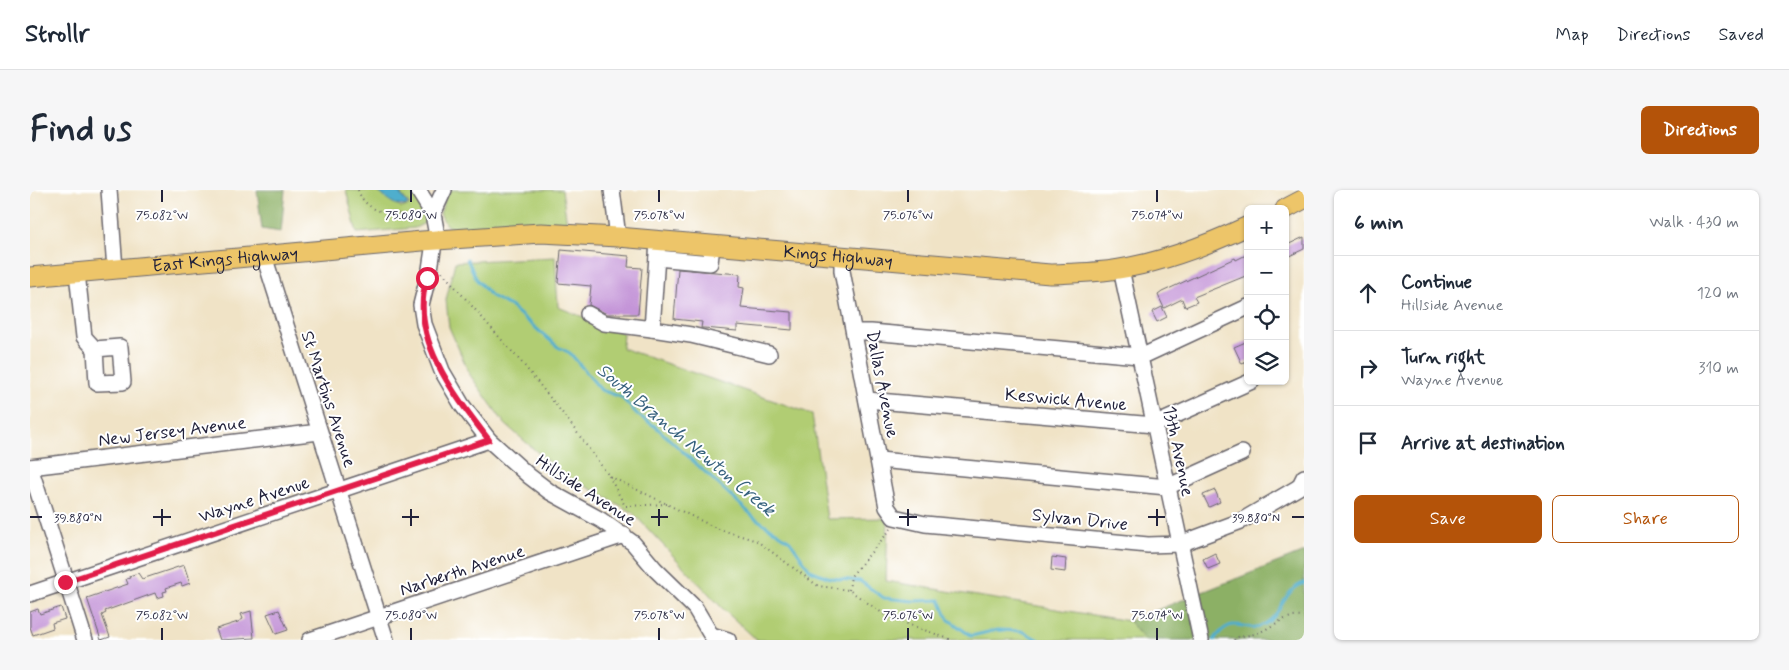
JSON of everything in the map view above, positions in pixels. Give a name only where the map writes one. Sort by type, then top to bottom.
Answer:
[{"type":"main road","points":[[1289,207],[1304,199]]},
{"type":"main road","name":"Kings Highway","points":[[428,241],[541,233],[618,237],[658,250],[712,246],[1050,274],[1121,269],[1207,245],[1244,228]]},
{"type":"main road","name":"East Kings Highway","points":[[30,276],[428,241]]},
{"type":"street","points":[[109,190],[115,269]]},
{"type":"street","points":[[418,190],[427,214]]},
{"type":"street","points":[[427,214],[444,190]]},
{"type":"street","points":[[612,190],[618,237]]},
{"type":"street","name":"Hillside Avenue","points":[[427,214],[436,230],[428,241],[432,260],[421,305],[429,342],[442,371],[462,405],[489,440],[511,461],[550,492],[624,535],[694,608],[711,635],[725,640]]},
{"type":"street","points":[[652,329],[658,250]]},
{"type":"street","name":"St Martins Avenue","points":[[264,256],[386,640]]},
{"type":"street","name":"Dallas Avenue","points":[[842,257],[842,271],[887,507],[897,518]]},
{"type":"street","name":"13th Avenue","points":[[1121,269],[1201,640]]},
{"type":"street","points":[[77,273],[84,337],[95,349]]},
{"type":"street","points":[[854,332],[872,332],[1139,356],[1244,309]]},
{"type":"street","points":[[588,314],[604,323],[691,335],[769,354]]},
{"type":"street","name":"Keswick Avenue","points":[[867,400],[1154,425],[1244,385]]},
{"type":"street","name":"New Jersey Avenue","points":[[30,467],[319,432]]},
{"type":"street","name":"Wayne Avenue","points":[[30,594],[489,440]]},
{"type":"street","points":[[879,460],[1167,487],[1242,453]]},
{"type":"street","points":[[30,467],[85,640]]},
{"type":"street","name":"Sylvan Drive","points":[[897,518],[925,524],[1148,545],[1180,544],[1241,520],[1299,487],[1304,478]]},
{"type":"street","name":"Narberth Avenue","points":[[310,640],[624,535]]},
{"type":"path","points":[[358,190],[368,206],[381,212],[427,214]]},
{"type":"path","points":[[432,260],[564,415],[609,476],[625,506],[668,504]]},
{"type":"path","points":[[609,476],[716,528],[757,542],[818,586],[849,590],[888,616],[952,640]]},
{"type":"path","points":[[849,590],[851,576],[897,518]]},
{"type":"path","points":[[1234,640],[1237,637],[1258,633],[1281,619],[1304,617]]},
{"type":"green space","points":[[257,190],[285,190],[281,232],[262,229]]},
{"type":"green space","points":[[346,190],[377,191],[401,208],[410,205],[397,190],[414,190],[426,212],[425,223],[415,228],[357,233]]},
{"type":"green space","points":[[448,190],[562,190],[567,224],[454,228],[446,225],[440,214]]},
{"type":"green space","points":[[555,257],[558,307],[623,333],[622,348],[812,414],[827,519],[888,518],[886,581],[1129,621],[1145,640],[757,640],[724,610],[632,512],[559,471],[505,424],[470,375],[449,327],[446,300],[455,262]]},
{"type":"green space","points":[[1304,552],[1304,640],[1145,640],[1129,621]]},
{"type":"water","points":[[376,190],[397,190],[408,204],[400,206]]},
{"type":"building","points":[[1304,237],[1304,249],[1289,256],[1289,244]]},
{"type":"building","points":[[561,250],[629,256],[628,267],[642,268],[638,314],[607,314],[589,305],[591,286],[558,283]]},
{"type":"building","points":[[1244,256],[1244,277],[1194,297],[1197,302],[1185,307],[1182,299],[1164,308],[1158,295],[1162,292],[1235,258],[1236,260]]},
{"type":"building","points":[[678,269],[740,274],[739,287],[744,288],[741,308],[792,312],[792,330],[737,325],[737,331],[701,328],[702,322],[674,319]]},
{"type":"building","points":[[1162,307],[1167,317],[1157,322],[1152,312]]},
{"type":"building","points":[[1244,343],[1244,363],[1242,364],[1234,347]]},
{"type":"building","points":[[1215,490],[1220,502],[1209,507],[1203,495]]},
{"type":"building","points":[[1215,553],[1220,564],[1208,569],[1203,559]]},
{"type":"building","points":[[1052,557],[1066,559],[1065,572],[1051,570]]},
{"type":"building","points":[[184,565],[190,583],[182,586],[181,583],[166,588],[167,591],[163,592],[164,596],[157,598],[155,593],[105,611],[106,613],[102,615],[110,637],[101,640],[87,598],[128,584],[126,579],[130,578],[129,576],[138,573],[142,579]]},
{"type":"building","points":[[61,607],[65,619],[52,623],[53,628],[33,635],[30,627],[30,612],[38,609],[40,614]]},
{"type":"building","points":[[279,610],[288,630],[276,634],[267,614]]},
{"type":"building","points":[[251,611],[254,638],[220,640],[216,629],[238,622],[243,619],[241,614]]},
{"type":"waterway","name":"South Branch Newton Creek","points":[[467,259],[477,280],[491,296],[510,306],[558,347],[570,353],[601,390],[621,397],[638,415],[656,427],[755,518],[790,541],[810,570],[830,578],[860,581],[884,598],[914,601],[940,600],[948,619],[971,636],[997,630],[1022,631],[1039,640]]},
{"type":"waterway","name":"South Branch Newton Creek","points":[[1214,640],[1221,631],[1234,625],[1257,627],[1265,624],[1275,615],[1286,597],[1304,583]]},
{"type":"route","points":[[65,582],[489,440],[462,405],[442,371],[429,342],[421,305],[427,278]]}]
